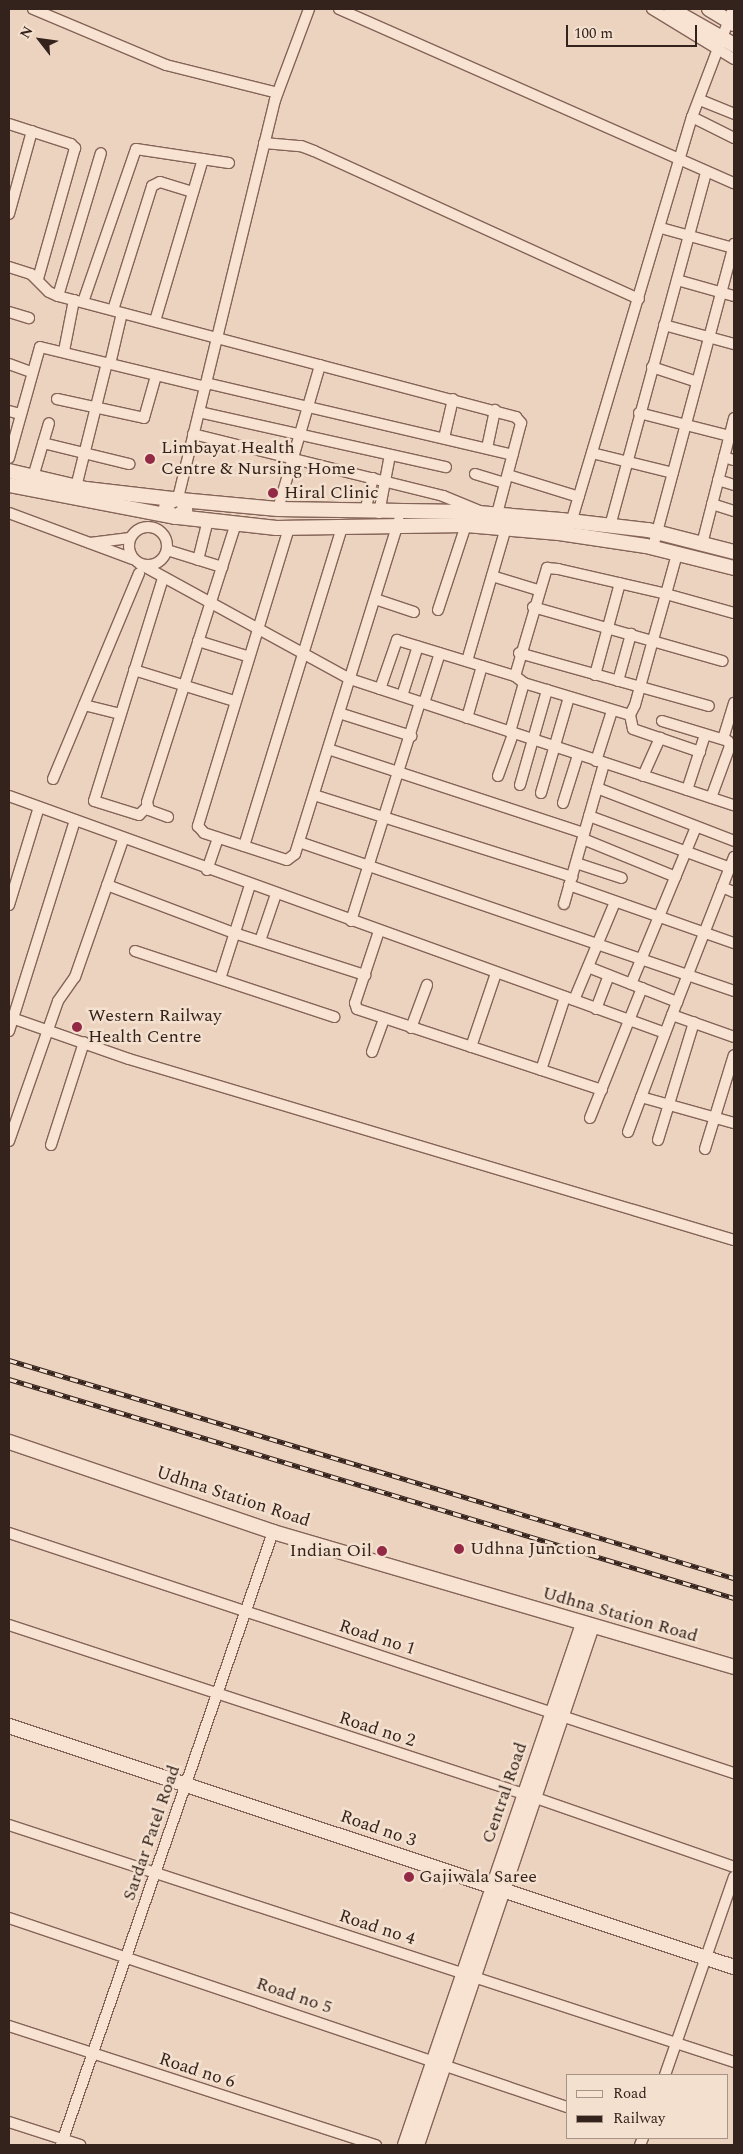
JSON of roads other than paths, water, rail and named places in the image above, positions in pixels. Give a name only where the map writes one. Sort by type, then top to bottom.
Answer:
[{"type":"street","points":[[33,9],[166,65],[278,93]]},
{"type":"street","points":[[162,533],[175,517],[185,511],[177,499],[264,143],[278,93],[309,9]]},
{"type":"street","points":[[339,9],[734,183]]},
{"type":"street","points":[[652,9],[720,43],[734,45]]},
{"type":"street","points":[[670,9],[720,43],[734,59]]},
{"type":"street","points":[[570,528],[681,161],[692,117],[733,14],[709,9]]},
{"type":"street","points":[[700,100],[734,114]]},
{"type":"street","points":[[692,117],[734,138]]},
{"type":"street","points":[[9,124],[71,144],[75,148],[38,279]]},
{"type":"street","points":[[9,214],[14,176],[32,131]]},
{"type":"street","points":[[264,143],[301,146],[314,151],[639,299]]},
{"type":"street","points":[[64,351],[79,301],[134,151],[139,149],[229,163]]},
{"type":"street","points":[[58,296],[102,153]]},
{"type":"street","points":[[154,322],[203,159]]},
{"type":"street","points":[[610,526],[639,413],[706,172]]},
{"type":"street","points":[[76,487],[108,363],[118,312],[152,186],[160,182],[193,192]]},
{"type":"street","points":[[652,547],[734,246],[661,228]]},
{"type":"street","points":[[9,267],[38,279],[48,292],[58,296],[495,410],[520,420],[506,479],[491,514]]},
{"type":"street","points":[[677,280],[734,296]]},
{"type":"street","points":[[9,312],[29,318]]},
{"type":"street","points":[[664,325],[734,344]]},
{"type":"street","points":[[9,458],[31,372],[40,347],[64,351],[156,376],[308,406],[513,455]]},
{"type":"street","points":[[9,364],[31,372]]},
{"type":"street","points":[[278,509],[320,365]]},
{"type":"street","points":[[652,367],[697,382]]},
{"type":"street","points":[[57,399],[95,409],[144,418],[156,376]]},
{"type":"street","points":[[444,438],[453,399]]},
{"type":"street","points":[[486,448],[495,410]]},
{"type":"street","points":[[9,411],[20,414]]},
{"type":"street","points":[[199,412],[446,467]]},
{"type":"street","points":[[639,413],[730,436]]},
{"type":"street","points":[[702,544],[718,480],[729,458],[730,436],[734,418]]},
{"type":"street","points":[[33,477],[49,423]]},
{"type":"street","points":[[193,434],[293,457],[442,496],[491,514],[570,528],[734,568]]},
{"type":"street","points":[[43,443],[129,464]]},
{"type":"street","points":[[592,453],[672,473]]},
{"type":"street","points":[[372,513],[385,481],[390,455]]},
{"type":"street","points":[[9,471],[76,487],[278,509],[372,513],[399,520],[506,528],[610,526],[657,532],[734,552]]},
{"type":"street","points":[[475,474],[506,479],[579,497]]},
{"type":"street","points":[[372,513],[373,478]]},
{"type":"street","points":[[718,480],[734,485]]},
{"type":"street","points":[[10,489],[175,517],[289,528],[342,528],[399,520],[491,514]]},
{"type":"street","points":[[712,504],[734,511]]},
{"type":"street","points":[[9,513],[90,543],[137,565],[210,602],[350,679],[555,748],[734,805]]},
{"type":"street","points":[[198,560],[208,520]]},
{"type":"street","points":[[289,528],[247,656],[198,826],[204,833],[287,860],[295,854],[299,842],[399,520]]},
{"type":"street","points":[[163,578],[94,801],[139,815],[146,807],[236,523]]},
{"type":"street","points":[[438,610],[466,525]]},
{"type":"street","points":[[137,565],[128,551],[130,538],[138,529],[147,526],[162,533],[167,550]]},
{"type":"street","points":[[244,846],[342,528]]},
{"type":"street","points":[[467,661],[506,528]]},
{"type":"street","points":[[90,543],[130,538]]},
{"type":"street","points":[[137,565],[157,564],[167,550]]},
{"type":"street","points":[[167,550],[222,567]]},
{"type":"street","points":[[677,554],[640,688],[630,715],[633,728],[700,752]]},
{"type":"street","points":[[53,779],[84,705],[137,565]]},
{"type":"street","points":[[498,776],[512,733],[519,679],[519,654],[543,572],[552,567],[666,594],[734,613]]},
{"type":"street","points":[[492,576],[538,590]]},
{"type":"street","points":[[595,675],[620,583]]},
{"type":"street","points":[[375,599],[414,612]]},
{"type":"street","points":[[533,607],[722,661]]},
{"type":"street","points":[[618,681],[631,634]]},
{"type":"street","points":[[380,689],[396,642],[400,640],[482,666],[547,690],[630,715]]},
{"type":"street","points":[[198,641],[247,656]]},
{"type":"street","points":[[402,696],[418,646]]},
{"type":"street","points":[[352,921],[411,736],[440,653]]},
{"type":"street","points":[[519,654],[709,706]]},
{"type":"street","points":[[467,718],[482,666]]},
{"type":"street","points":[[134,670],[234,701]]},
{"type":"street","points":[[520,785],[547,690]]},
{"type":"street","points":[[541,793],[569,697]]},
{"type":"street","points":[[84,705],[120,714]]},
{"type":"street","points":[[711,798],[730,746],[728,740],[734,708]]},
{"type":"street","points":[[564,904],[597,788],[600,762],[612,711]]},
{"type":"street","points":[[339,713],[411,736]]},
{"type":"street","points":[[662,721],[705,735],[728,740]]},
{"type":"street","points":[[687,790],[705,735]]},
{"type":"street","points":[[643,776],[660,738]]},
{"type":"street","points":[[328,749],[584,836],[676,877]]},
{"type":"street","points":[[563,803],[578,755]]},
{"type":"street","points":[[597,788],[734,841]]},
{"type":"street","points":[[314,795],[385,817],[571,881],[615,902],[734,943]]},
{"type":"street","points":[[9,796],[123,840],[665,1033]]},
{"type":"street","points":[[9,905],[39,807]]},
{"type":"street","points":[[146,807],[168,817]]},
{"type":"street","points":[[589,816],[730,868]]},
{"type":"street","points":[[9,1031],[11,1018],[75,820]]},
{"type":"street","points":[[631,984],[696,827]]},
{"type":"street","points":[[207,870],[218,838]]},
{"type":"street","points":[[9,1141],[60,997],[75,977],[123,840]]},
{"type":"street","points":[[299,842],[734,991]]},
{"type":"street","points":[[628,1132],[686,976],[734,857]]},
{"type":"street","points":[[576,863],[622,878]]},
{"type":"street","points":[[107,885],[234,933],[365,975]]},
{"type":"street","points":[[220,979],[250,885]]},
{"type":"street","points":[[722,888],[734,892]]},
{"type":"street","points":[[260,942],[276,894]]},
{"type":"street","points":[[541,1070],[569,999],[588,967],[615,902]]},
{"type":"street","points":[[379,931],[354,1006],[384,1019],[602,1090]]},
{"type":"street","points":[[135,951],[334,1017]]},
{"type":"street","points":[[588,967],[677,1002]]},
{"type":"street","points":[[471,1047],[496,973]]},
{"type":"street","points":[[596,1009],[609,976]]},
{"type":"street","points":[[411,1028],[427,985]]},
{"type":"street","points":[[590,1118],[642,988]]},
{"type":"street","points":[[672,1015],[734,1037]]},
{"type":"street","points":[[11,1018],[129,1059],[734,1240]]},
{"type":"street","points":[[372,1052],[384,1019]]},
{"type":"street","points":[[658,1140],[694,1022]]},
{"type":"street","points":[[51,1145],[84,1042]]},
{"type":"street","points":[[705,1148],[734,1055]]},
{"type":"street","points":[[641,1097],[734,1124]]},
{"type":"street","name":"Udhna Station Road","points":[[9,1442],[273,1532],[734,1667]]},
{"type":"street","name":"Sardar Patel Road","points":[[62,2142],[273,1532]]},
{"type":"street","name":"Road no 1","points":[[9,1533],[734,1773]]},
{"type":"street","name":"Road no 2","points":[[9,1625],[216,1695],[531,1796],[734,1867]]},
{"type":"street","name":"Central Road","points":[[404,2145],[438,2063],[497,1889],[531,1796],[587,1625]]},
{"type":"street","name":"Road no 3","points":[[9,1726],[734,1967]]},
{"type":"street","name":"Road no 4","points":[[9,1825],[734,2062]]},
{"type":"street","points":[[665,2074],[734,1877]]},
{"type":"street","name":"Road no 5","points":[[9,1918],[127,1956],[566,2107]]},
{"type":"street","name":"Road no 6","points":[[9,2026],[376,2145]]},
{"type":"street","name":"Central Road","points":[[417,2145],[438,2063]]},
{"type":"street","points":[[9,2122],[62,2142],[80,2145]]},
{"type":"railway","points":[[9,1360],[734,1578]]},
{"type":"railway","points":[[9,1379],[734,1598]]},
{"type":"place","name":"Limbayat Health Centre & Nursing Home","points":[[150,459]]},
{"type":"place","name":"Hiral Clinic","points":[[273,493]]},
{"type":"place","name":"Western Railway Health Centre","points":[[77,1027]]},
{"type":"place","name":"Udhna Junction","points":[[459,1549]]},
{"type":"place","name":"Indian Oil","points":[[382,1551]]},
{"type":"place","name":"Gajiwala Saree","points":[[409,1877]]}]
